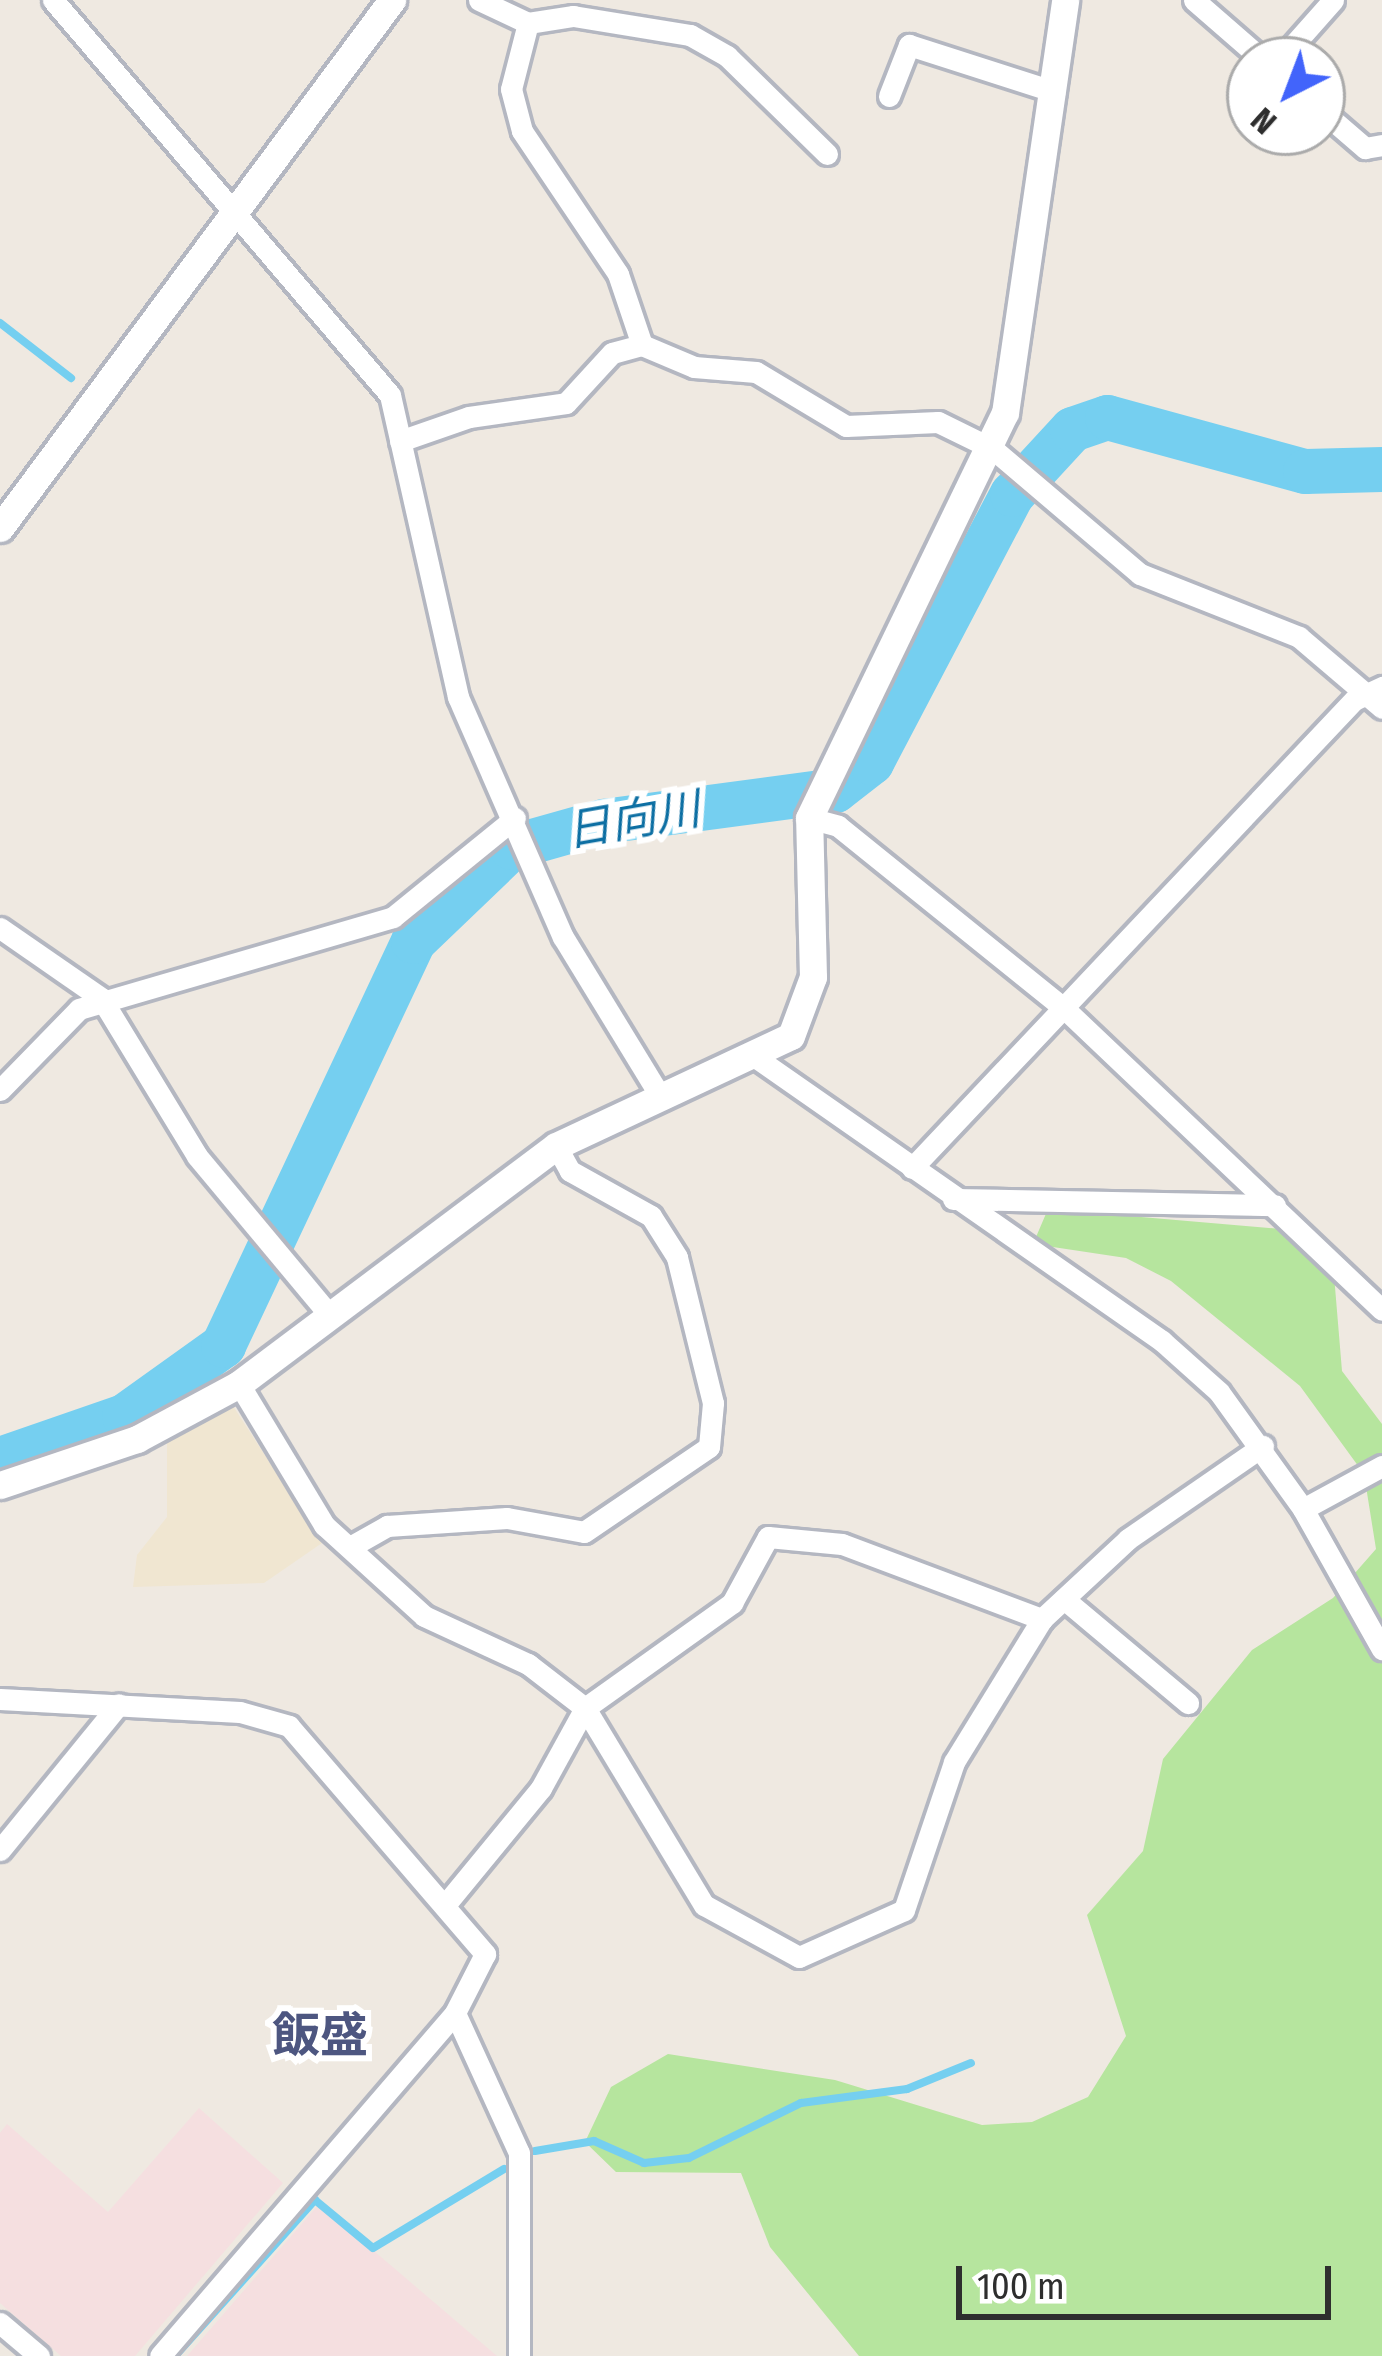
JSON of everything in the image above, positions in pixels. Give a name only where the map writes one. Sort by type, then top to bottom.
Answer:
[{"type":"street","points":[[53,0],[390,395],[458,697],[515,818],[563,937],[659,1094]]},
{"type":"street","points":[[0,528],[392,0]]},
{"type":"street","points":[[479,0],[528,23],[573,16],[690,35],[727,56],[827,154]]},
{"type":"street","points":[[0,1485],[137,1438],[239,1384],[556,1146],[659,1094],[758,1059],[802,1020],[812,977],[810,813],[1002,456],[1065,0]]},
{"type":"street","points":[[1194,0],[1235,36]]},
{"type":"street","points":[[1301,36],[1333,0]]},
{"type":"street","points":[[528,23],[511,89],[522,131],[618,274],[642,345]]},
{"type":"street","points":[[889,96],[909,45],[1054,92]]},
{"type":"street","points":[[1346,132],[1365,148],[1382,145]]},
{"type":"street","points":[[400,442],[469,417],[566,403],[612,353],[642,345],[694,367],[756,372],[846,426],[938,422],[1002,456],[1140,574],[1299,637],[1377,696],[912,1168]]},
{"type":"street","points":[[810,813],[838,826],[1066,1011],[1382,1310]]},
{"type":"street","points":[[0,1090],[101,998],[184,984],[393,917],[515,818]]},
{"type":"street","points":[[0,928],[101,998],[197,1156],[328,1313]]},
{"type":"street","points":[[758,1059],[952,1199],[1162,1341],[1262,1446],[1382,1648]]},
{"type":"street","points":[[350,1547],[388,1526],[507,1518],[584,1532],[709,1447],[713,1402],[677,1257],[651,1216],[570,1171],[556,1146]]},
{"type":"street","points":[[952,1199],[1275,1204]]},
{"type":"street","points":[[239,1384],[274,1454],[350,1547],[424,1616],[528,1664],[585,1708],[704,1905],[800,1957],[904,1910],[954,1762],[1042,1619],[1128,1539],[1262,1446]]},
{"type":"street","points":[[1303,1509],[1382,1466]]},
{"type":"street","points":[[446,1906],[541,1788],[585,1708],[732,1603],[768,1537],[842,1544],[1042,1619]]},
{"type":"street","points":[[1064,1599],[1188,1702]]},
{"type":"street","points":[[0,1699],[119,1704],[289,1726],[485,1954],[454,2013],[160,2356]]},
{"type":"street","points":[[0,1850],[119,1704]]},
{"type":"street","points":[[454,2013],[519,2153],[519,2356]]},
{"type":"street","points":[[0,2324],[39,2356]]},
{"type":"shaded area","points":[[231,1403],[322,1543],[264,1583],[133,1587],[137,1555],[167,1517],[167,1437]]},
{"type":"shaded area","points":[[199,2108],[283,2183],[135,2356],[61,2356],[0,2303],[0,2133],[7,2124],[108,2212]]},
{"type":"shaded area","points":[[319,2204],[497,2356],[187,2356]]},
{"type":"green space","points":[[1048,1209],[1281,1229],[1334,1275],[1342,1371],[1382,1424],[1382,2356],[859,2356],[770,2247],[741,2173],[616,2172],[585,2142],[611,2087],[668,2054],[835,2080],[982,2125],[1032,2122],[1088,2097],[1126,2036],[1087,1915],[1143,1851],[1163,1759],[1252,1650],[1333,1598],[1376,1549],[1364,1474],[1300,1386],[1171,1281],[1126,1258],[1033,1244]]},
{"type":"waterway","points":[[0,323],[71,378]]},
{"type":"waterway","name":"日向川","points":[[0,1459],[124,1416],[223,1345],[413,941],[511,847],[603,821],[835,790],[871,762],[1012,494],[1072,429],[1107,417],[1305,471],[1382,469]]},
{"type":"waterway","points":[[535,2151],[594,2141],[644,2163],[689,2158],[801,2103],[907,2089],[971,2063]]},
{"type":"waterway","points":[[175,2356],[315,2200],[373,2248],[504,2169]]},
{"type":"district","name":"飯盛","points":[[320,2037]]}]
